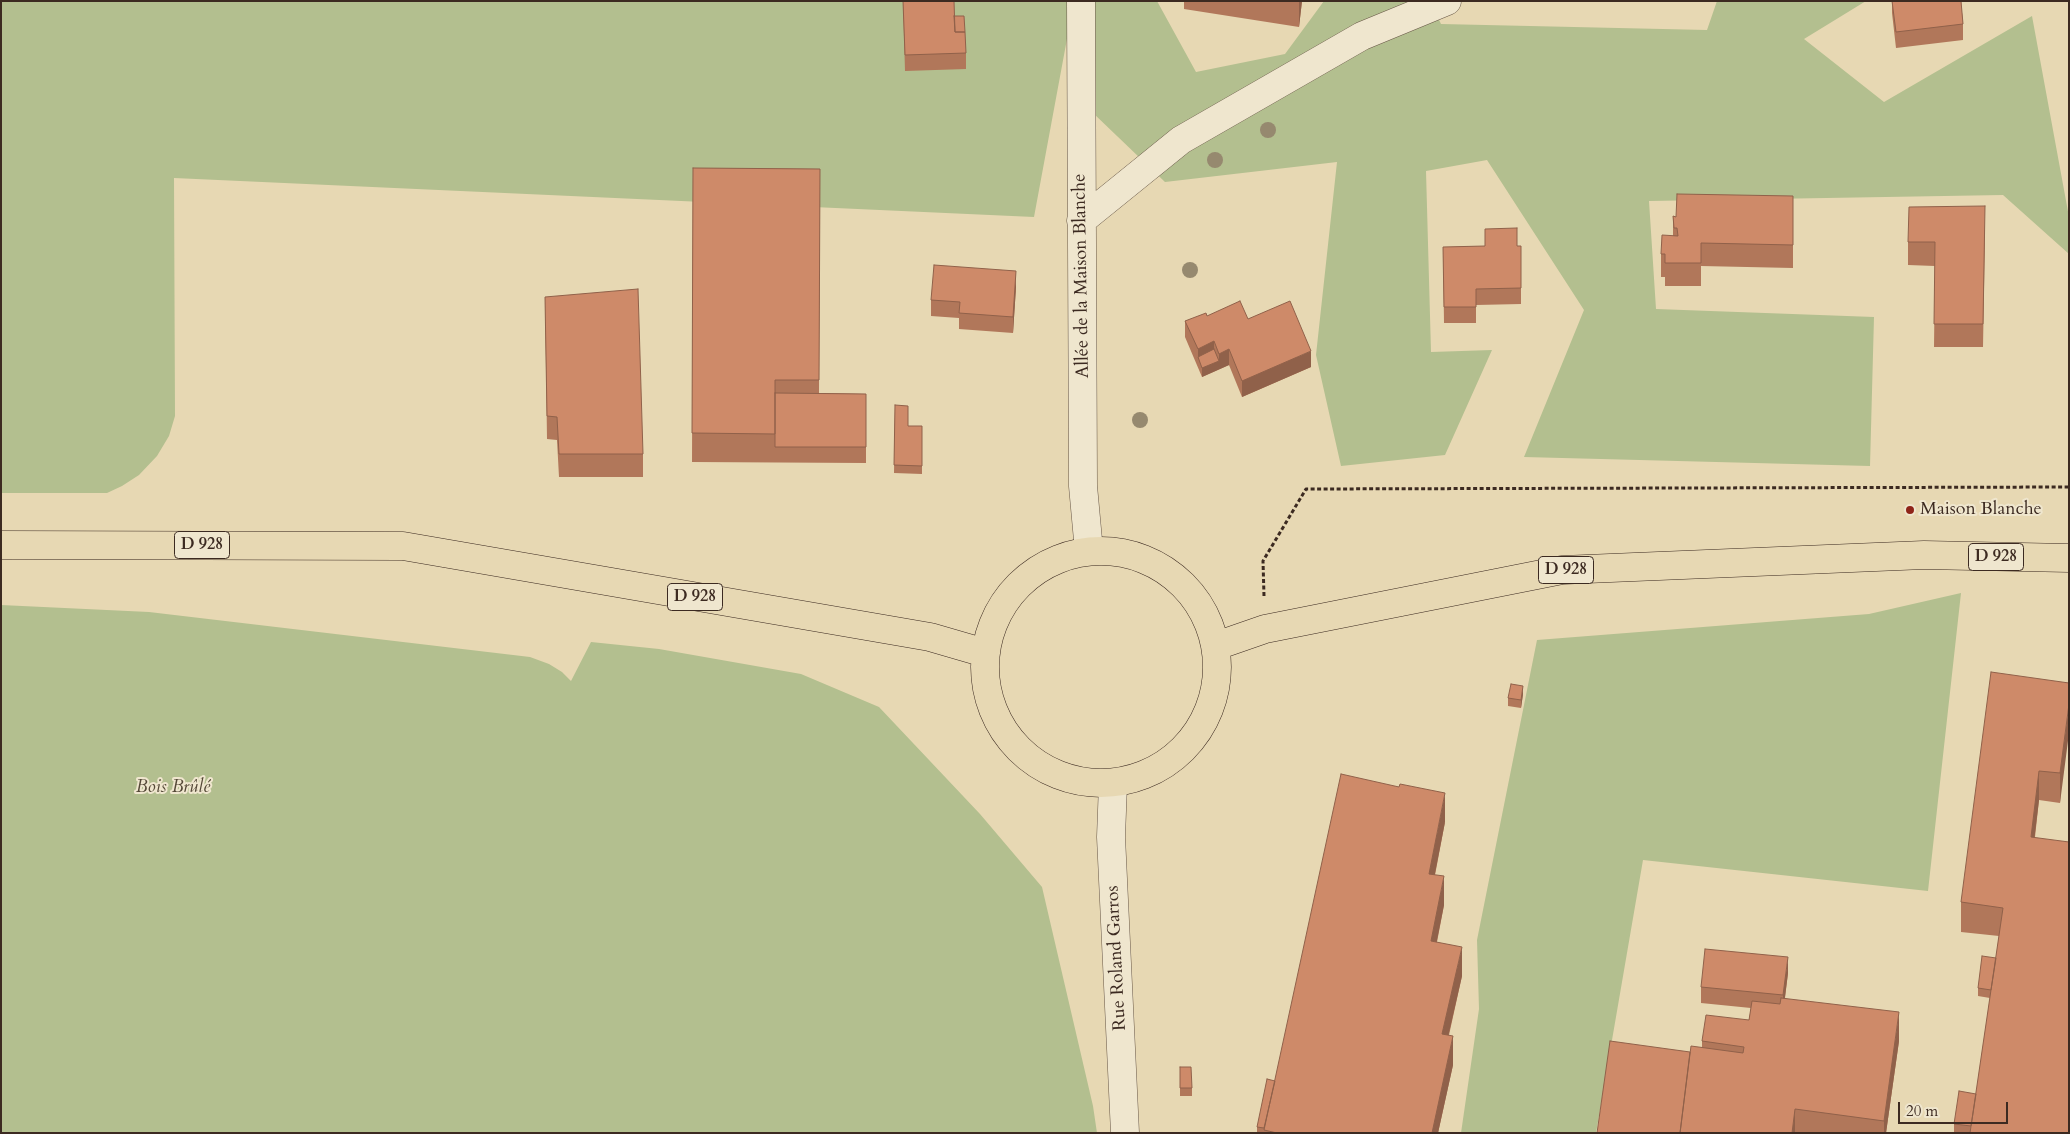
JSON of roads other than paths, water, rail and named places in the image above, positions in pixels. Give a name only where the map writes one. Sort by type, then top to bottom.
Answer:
[{"type":"main road","name":"D 928","points":[[1,544],[403,546],[930,638],[985,653]]},
{"type":"main road","points":[[1089,551],[1124,552],[1157,564],[1184,585],[1205,613],[1216,646],[1217,684],[1214,694],[1205,721],[1182,752],[1150,774],[1113,784],[1078,782],[1046,770],[1018,749],[997,721],[986,687],[985,653],[996,615],[1019,584],[1051,561],[1089,551]]},
{"type":"main road","name":"D 928","points":[[1216,646],[1265,629],[1562,570],[1924,555],[2069,558]]},
{"type":"street","name":"Allée de la Maison Blanche","points":[[1081,1],[1082,486],[1089,551]]},
{"type":"street","points":[[1081,221],[1181,140],[1362,36],[1447,1]]},
{"type":"street","name":"Rue Roland Garros","points":[[1113,784],[1111,837],[1125,1133]]},
{"type":"place","name":"Maison Blanche","points":[[1910,510]]},
{"type":"park label","name":"Bois Brûlé","points":[[173,788]]}]
